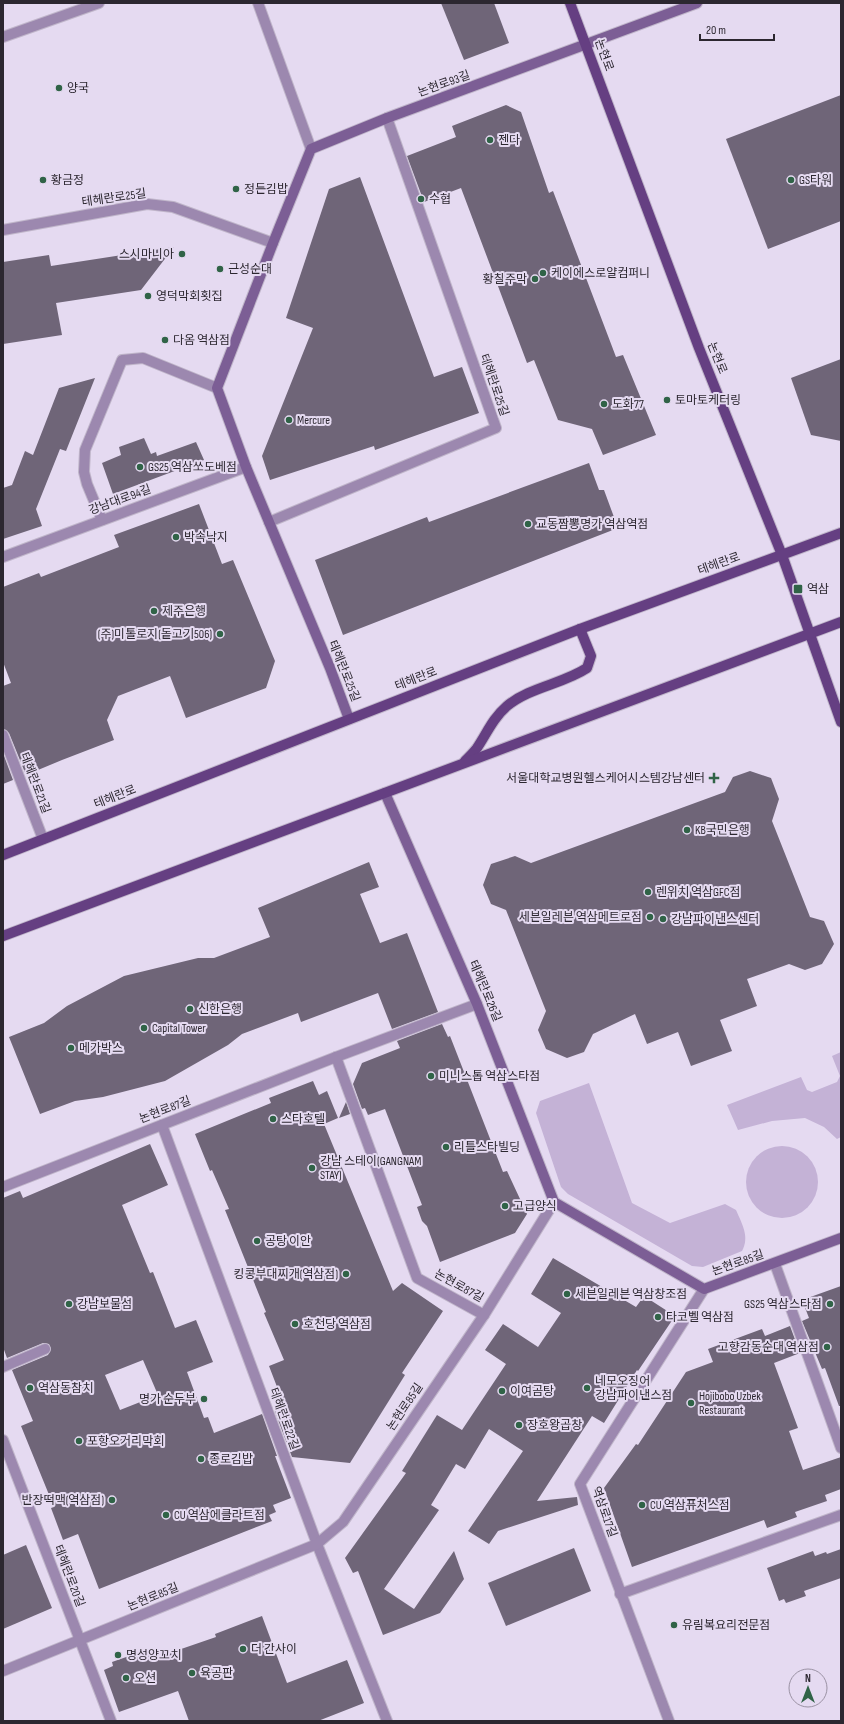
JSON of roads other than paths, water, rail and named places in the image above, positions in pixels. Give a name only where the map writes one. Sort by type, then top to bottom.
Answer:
[{"type":"main road","name":"논현로","points":[[570,3],[699,348],[782,555],[841,722]]},
{"type":"main road","name":"테헤란로","points":[[3,855],[580,629],[841,533]]},
{"type":"main road","points":[[3,936],[841,622]]},
{"type":"main road","points":[[463,763],[477,748],[492,722],[508,705],[533,692],[573,676],[587,668],[591,656],[580,629]]},
{"type":"street","points":[[3,37],[99,3]]},
{"type":"street","points":[[102,520],[87,484],[84,472],[85,450],[122,360],[143,358],[217,388],[311,149],[258,3]]},
{"type":"street","name":"논현로93길","points":[[311,149],[387,118],[697,3]]},
{"type":"street","name":"테헤란로25길","points":[[269,522],[496,428],[387,118]]},
{"type":"street","name":"테헤란로25길","points":[[3,230],[147,204],[173,207],[273,243]]},
{"type":"street","name":"테헤란로25길","points":[[217,388],[246,466],[330,668],[349,719]]},
{"type":"street","name":"강남대로94길","points":[[4,555],[246,466]]},
{"type":"street","name":"테헤란로21길","points":[[3,735],[43,840]]},
{"type":"street","name":"테헤란로26길","points":[[386,793],[477,1004],[554,1202]]},
{"type":"street","name":"논현로87길","points":[[3,1187],[336,1057],[477,1004]]},
{"type":"street","name":"논현로87길","points":[[336,1057],[418,1278],[484,1315]]},
{"type":"street","name":"테헤란로22길","points":[[162,1125],[317,1544],[387,1721]]},
{"type":"street","name":"논현로85길","points":[[3,1671],[317,1544],[343,1522],[484,1315],[554,1202],[704,1289],[775,1264],[841,1238]]},
{"type":"street","name":"논현로85길","points":[[775,1264],[841,1448]]},
{"type":"street","name":"역삼로17길","points":[[669,1721],[620,1594],[580,1484],[704,1289]]},
{"type":"street","points":[[3,1367],[45,1350]]},
{"type":"street","name":"테헤란로20길","points":[[3,1440],[111,1721]]},
{"type":"street","points":[[620,1594],[841,1515]]},
{"type":"place","name":"양국","points":[[59,88]]},
{"type":"place","name":"젠다","points":[[490,140]]},
{"type":"place","name":"황금정","points":[[43,180]]},
{"type":"place","name":"GS타워","points":[[791,180]]},
{"type":"place","name":"정든김밥","points":[[236,189]]},
{"type":"place","name":"수협","points":[[421,199]]},
{"type":"place","name":"스시마니아","points":[[182,254]]},
{"type":"place","name":"근성순대","points":[[220,269]]},
{"type":"place","name":"케이에스로얄컴퍼니","points":[[543,273]]},
{"type":"place","name":"황칠주막","points":[[535,279]]},
{"type":"place","name":"영덕막회횟집","points":[[148,296]]},
{"type":"place","name":"다옴 역삼점","points":[[165,340]]},
{"type":"place","name":"토마토케터링","points":[[667,400]]},
{"type":"place","name":"도화77","points":[[604,404]]},
{"type":"place","name":"Mercure","points":[[289,420]]},
{"type":"place","name":"GS25 역삼쏘도베점","points":[[140,467]]},
{"type":"place","name":"교동짬뽕명가 역삼역점","points":[[528,524]]},
{"type":"place","name":"박속낙지","points":[[176,537]]},
{"type":"place","name":"역삼","points":[[798,589]]},
{"type":"place","name":"제주은행","points":[[154,611]]},
{"type":"place","name":"(주)미톨로지(돝고기506)","points":[[220,634]]},
{"type":"place","name":"서울대학교병원헬스케어시스템강남센터","points":[[714,778]]},
{"type":"place","name":"KB국민은행","points":[[687,830]]},
{"type":"place","name":"렌위치 역삼GFC점","points":[[648,892]]},
{"type":"place","name":"세븐일레븐 역삼메트로점","points":[[650,917]]},
{"type":"place","name":"강남파이낸스센터","points":[[663,919]]},
{"type":"place","name":"신한은행","points":[[190,1009]]},
{"type":"place","name":"Capital Tower","points":[[144,1028]]},
{"type":"place","name":"메가박스","points":[[71,1048]]},
{"type":"place","name":"미니스톱 역삼스타점","points":[[431,1076]]},
{"type":"place","name":"스타호텔","points":[[273,1119]]},
{"type":"place","name":"리틀스타빌딩","points":[[446,1147]]},
{"type":"place","name":"강남 스테이(GANGNAM STAY)","points":[[312,1168]]},
{"type":"place","name":"고급양식","points":[[505,1206]]},
{"type":"place","name":"공탕 이안","points":[[257,1241]]},
{"type":"place","name":"킹콩부대찌개(역삼점)","points":[[346,1274]]},
{"type":"place","name":"세븐일레븐 역삼창조점","points":[[567,1294]]},
{"type":"place","name":"강남보물섬","points":[[69,1304]]},
{"type":"place","name":"GS25 역삼스타점","points":[[830,1304]]},
{"type":"place","name":"타코벨 역삼점","points":[[658,1317]]},
{"type":"place","name":"호천당 역삼점","points":[[295,1324]]},
{"type":"place","name":"고향감동순대 역삼점","points":[[827,1347]]},
{"type":"place","name":"역삼동참치","points":[[30,1388]]},
{"type":"place","name":"네모오징어 강남파이낸스점","points":[[587,1388]]},
{"type":"place","name":"이여곰탕","points":[[502,1391]]},
{"type":"place","name":"명가 순두부","points":[[204,1399]]},
{"type":"place","name":"Hojibobo Uzbek Restaurant","points":[[691,1403]]},
{"type":"place","name":"장호왕곱창","points":[[519,1425]]},
{"type":"place","name":"포항오거리막회","points":[[79,1441]]},
{"type":"place","name":"종로김밥","points":[[201,1459]]},
{"type":"place","name":"반장떡맥(역삼점)","points":[[112,1500]]},
{"type":"place","name":"CU 역삼퓨처스점","points":[[642,1505]]},
{"type":"place","name":"CU 역삼에클라트점","points":[[166,1515]]},
{"type":"place","name":"유림복요리전문점","points":[[674,1625]]},
{"type":"place","name":"더 간사이","points":[[243,1649]]},
{"type":"place","name":"명성양꼬치","points":[[118,1655]]},
{"type":"place","name":"육공판","points":[[192,1673]]},
{"type":"place","name":"오션","points":[[126,1678]]}]
